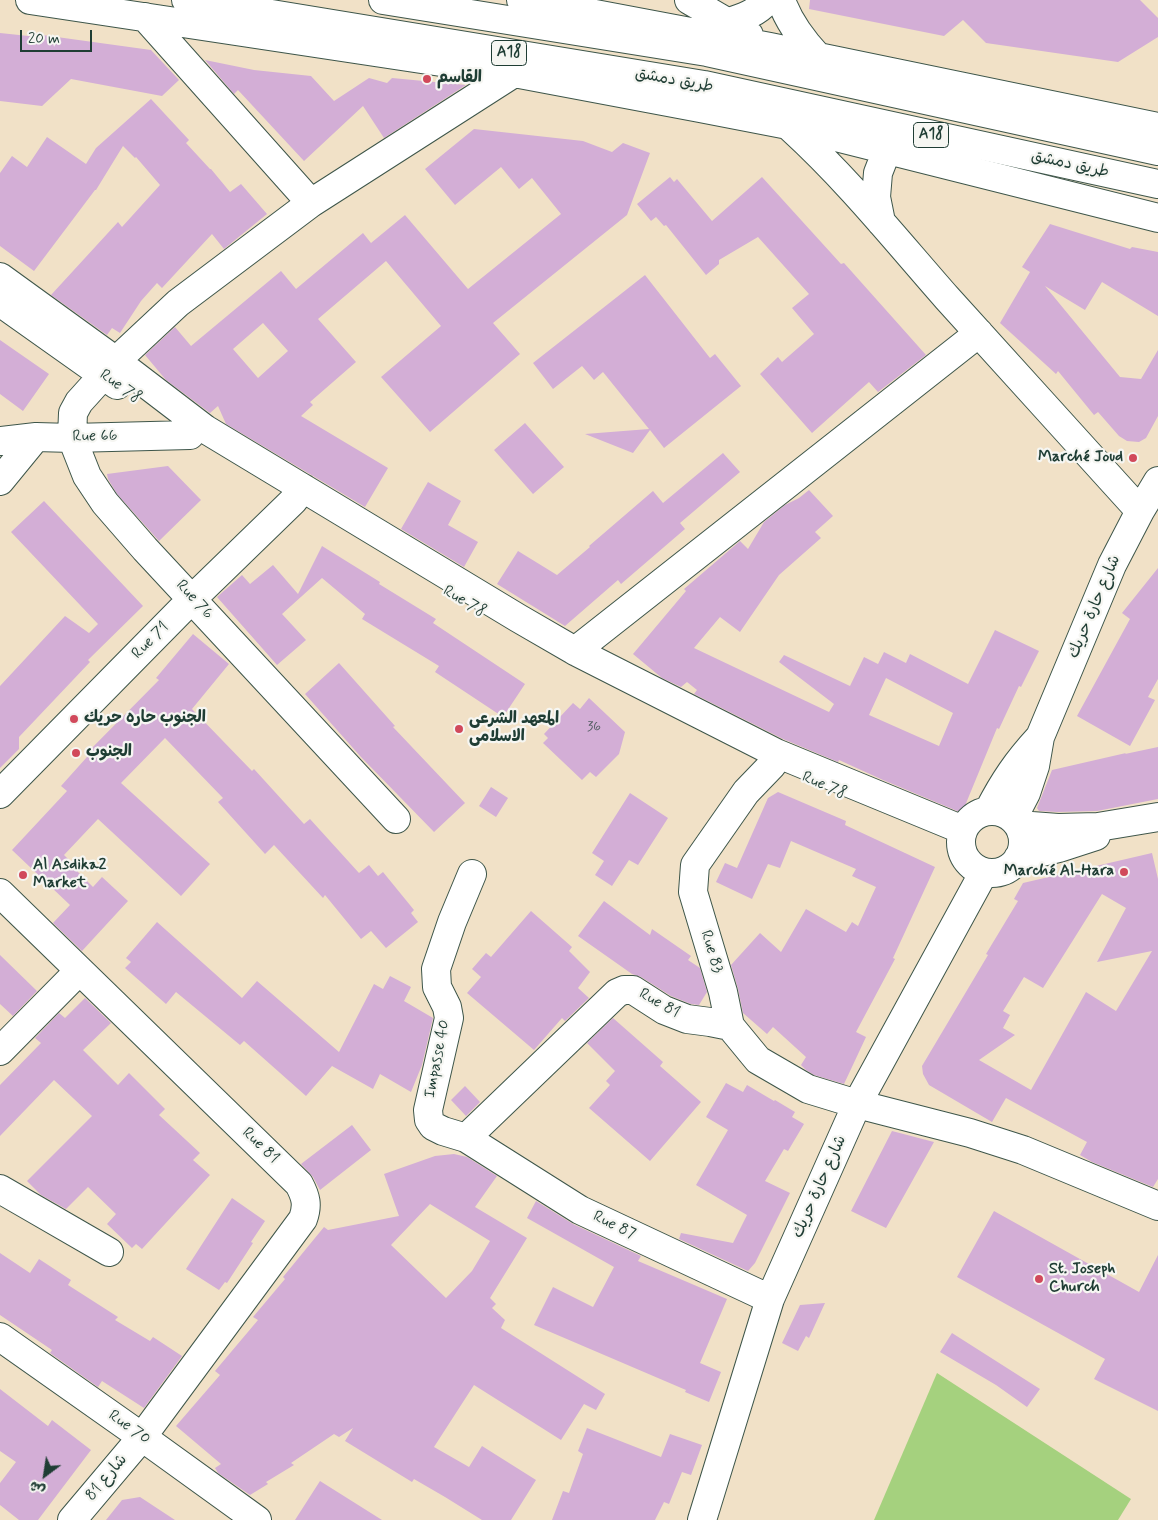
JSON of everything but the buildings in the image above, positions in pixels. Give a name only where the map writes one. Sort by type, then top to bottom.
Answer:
[{"type":"main road","points":[[30,0],[514,73],[700,108],[788,126],[1158,218]]},
{"type":"main road","name":"طريق دمشق","points":[[186,0],[704,86],[1158,184]]},
{"type":"main road","name":"طريق دمشق","points":[[383,0],[707,52],[1158,151]]},
{"type":"main road","points":[[521,0],[625,10],[818,58],[1158,127]]},
{"type":"main road","points":[[689,0],[770,47]]},
{"type":"main road","points":[[726,23],[746,16],[764,5],[768,0]]},
{"type":"main road","points":[[781,0],[786,14],[800,37],[818,58]]},
{"type":"main road","points":[[145,17],[311,203]]},
{"type":"main road","name":"Rue 76","points":[[396,819],[104,503],[87,476],[72,438],[73,413],[79,402],[109,368],[178,303],[311,203],[514,73]]},
{"type":"main road","points":[[788,126],[852,188],[880,222],[1140,511]]},
{"type":"main road","points":[[880,222],[876,197],[878,173],[887,150]]},
{"type":"main road","points":[[0,277],[109,368],[204,429],[298,495],[575,651],[774,759],[961,837]]},
{"type":"main road","name":"Rue 78","points":[[0,302],[109,368],[190,435],[298,495],[549,652],[686,724],[774,759]]},
{"type":"main road","points":[[575,651],[979,333]]},
{"type":"main road","name":"Rue 66","points":[[0,441],[36,437],[190,435]]},
{"type":"main road","points":[[0,481],[36,437]]},
{"type":"main road","name":"شارع حارة حريك","points":[[1007,818],[1026,793],[1035,766],[1040,737],[1112,565],[1158,481]]},
{"type":"main road","name":"Rue 71","points":[[0,794],[192,599],[298,495]]},
{"type":"main road","name":"Rue 83","points":[[774,759],[746,792],[695,864],[692,892],[723,992],[730,1026],[758,1060],[808,1089],[857,1104],[970,1133],[1023,1150],[1158,1206]]},
{"type":"main road","points":[[1007,818],[1022,833],[1022,850],[1018,858],[1008,869],[993,873],[975,868],[964,857],[961,837],[970,820],[979,812],[1058,828],[1098,827],[1148,819]]},
{"type":"main road","points":[[1018,858],[1090,838],[1148,819]]},
{"type":"main road","name":"شارع حارة حريك","points":[[702,1520],[770,1299],[857,1104],[984,872]]},
{"type":"main road","name":"Impasse 40","points":[[466,1138],[442,1131],[433,1126],[429,1120],[428,1110],[448,1018],[447,1007],[437,987],[436,969],[452,922],[472,874]]},
{"type":"main road","name":"Rue 81","points":[[0,893],[299,1184],[305,1196],[307,1209],[303,1219],[142,1437]]},
{"type":"main road","points":[[0,1051],[79,971]]},
{"type":"main road","name":"Rue 81","points":[[466,1138],[617,993],[624,990],[634,990],[664,1010],[687,1019],[730,1026]]},
{"type":"main road","name":"Rue 87","points":[[466,1138],[580,1210],[770,1299]]},
{"type":"main road","points":[[0,1190],[109,1252]]},
{"type":"main road","name":"Rue 70","points":[[0,1337],[257,1520]]},
{"type":"main road","name":"شارع 81","points":[[72,1520],[142,1437]]},
{"type":"green space","points":[[937,1373],[1131,1499],[1118,1520],[874,1520]]},
{"type":"place","name":"القاسم","points":[[427,79]]},
{"type":"place","name":"Marché Joud","points":[[1133,458]]},
{"type":"place","name":"الجنوب حاره حريك","points":[[74,719]]},
{"type":"place","name":"المعهد الشرعى الاسلامى","points":[[459,729]]},
{"type":"place","name":"الجنوب","points":[[76,753]]},
{"type":"place","name":"Marché Al-Hara","points":[[1124,872]]},
{"type":"place","name":"Al Asdika2 Market","points":[[23,875]]},
{"type":"place","name":"St. Joseph Church","points":[[1039,1279]]}]
